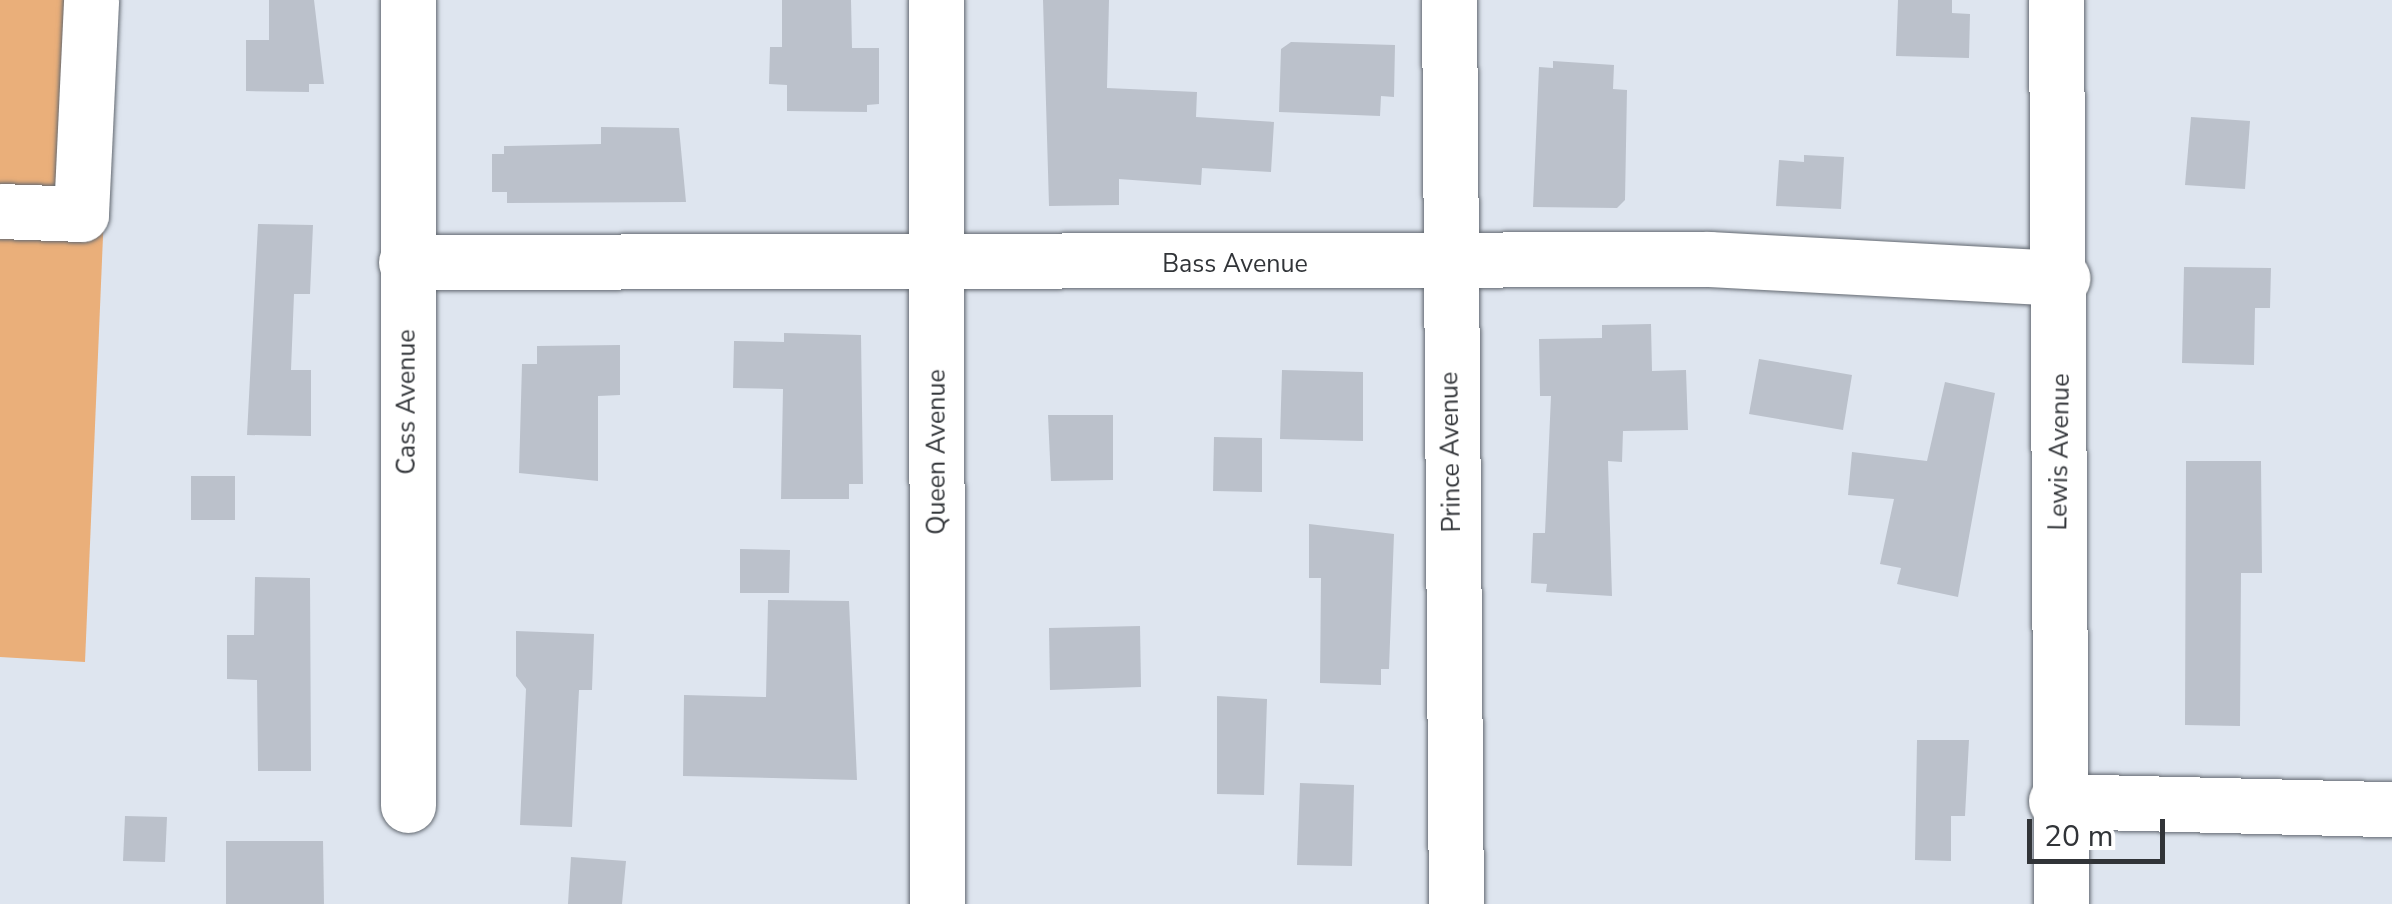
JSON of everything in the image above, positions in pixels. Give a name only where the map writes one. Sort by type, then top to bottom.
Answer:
[{"type":"street","points":[[0,211],[81,214],[90,0]]},
{"type":"street","name":"Cass Avenue","points":[[408,0],[408,804]]},
{"type":"street","name":"Queen Avenue","points":[[936,0],[937,904]]},
{"type":"street","name":"Prince Avenue","points":[[1449,0],[1456,904]]},
{"type":"street","name":"Lewis Avenue","points":[[2056,0],[2062,278],[2056,801],[2061,904]]},
{"type":"street","name":"Bass Avenue","points":[[406,262],[1449,264],[1709,259],[2062,278]]},
{"type":"street","points":[[2056,801],[2392,809]]},
{"type":"shaded area","points":[[0,0],[113,0],[85,662],[0,657]]},
{"type":"building","points":[[269,0],[314,0],[324,84],[309,84],[309,92],[246,91],[246,40],[269,40]]},
{"type":"building","points":[[782,0],[851,0],[852,48],[879,48],[879,104],[867,105],[867,112],[787,111],[787,85],[769,84],[770,47],[782,47]]},
{"type":"building","points":[[1043,0],[1109,0],[1107,88],[1197,92],[1196,117],[1274,122],[1271,172],[1202,168],[1201,185],[1119,179],[1119,205],[1049,206]]},
{"type":"building","points":[[1898,0],[1952,0],[1952,13],[1970,14],[1969,58],[1896,56]]},
{"type":"building","points":[[1291,42],[1395,45],[1394,97],[1381,96],[1380,116],[1279,112],[1281,49]]},
{"type":"building","points":[[1553,61],[1614,65],[1613,89],[1627,90],[1625,200],[1617,208],[1533,207],[1539,67],[1553,68]]},
{"type":"building","points":[[2191,117],[2250,121],[2245,189],[2185,185]]},
{"type":"building","points":[[601,127],[679,128],[686,202],[507,203],[507,192],[492,192],[492,154],[504,154],[504,146],[601,144]]},
{"type":"building","points":[[1804,155],[1844,157],[1841,209],[1776,206],[1779,160],[1804,162]]},
{"type":"building","points":[[258,224],[313,225],[310,294],[294,294],[291,370],[311,370],[311,436],[247,435]]},
{"type":"building","points":[[2184,267],[2271,268],[2270,308],[2255,308],[2254,365],[2182,363]]},
{"type":"building","points":[[1651,324],[1652,371],[1686,370],[1688,430],[1623,431],[1622,462],[1608,461],[1612,596],[1546,592],[1547,584],[1531,583],[1533,533],[1545,533],[1551,396],[1540,396],[1539,339],[1602,338],[1602,325]]},
{"type":"building","points":[[784,333],[861,335],[863,484],[849,484],[849,499],[781,499],[783,389],[733,388],[734,341],[784,342]]},
{"type":"building","points":[[620,345],[620,395],[598,396],[598,481],[519,473],[522,364],[537,364],[537,346]]},
{"type":"building","points":[[1759,359],[1852,375],[1843,430],[1749,414]]},
{"type":"building","points":[[1282,370],[1363,372],[1363,441],[1280,439]]},
{"type":"building","points":[[1945,382],[1995,393],[1958,597],[1897,584],[1901,568],[1880,564],[1894,499],[1848,495],[1852,452],[1927,461]]},
{"type":"building","points":[[1048,415],[1113,415],[1113,480],[1051,481]]},
{"type":"building","points":[[1214,437],[1262,438],[1262,492],[1213,491]]},
{"type":"building","points":[[2186,461],[2261,461],[2262,573],[2241,573],[2240,726],[2185,725]]},
{"type":"building","points":[[191,476],[235,476],[235,520],[191,520]]},
{"type":"building","points":[[1309,524],[1394,534],[1389,669],[1381,669],[1381,685],[1320,683],[1321,578],[1309,578]]},
{"type":"building","points":[[740,549],[790,550],[789,593],[740,593]]},
{"type":"building","points":[[255,577],[310,578],[311,771],[258,771],[257,680],[227,679],[227,635],[254,635]]},
{"type":"building","points":[[768,600],[849,601],[857,780],[683,776],[684,695],[766,697]]},
{"type":"building","points":[[1140,626],[1141,687],[1050,690],[1049,628]]},
{"type":"building","points":[[516,631],[594,634],[592,690],[579,690],[572,827],[520,825],[526,689],[516,676]]},
{"type":"building","points":[[1217,696],[1267,699],[1264,795],[1217,794]]},
{"type":"building","points":[[1917,740],[1969,740],[1965,816],[1951,816],[1951,861],[1915,860]]},
{"type":"building","points":[[1300,783],[1354,785],[1352,866],[1297,865]]},
{"type":"building","points":[[125,816],[167,817],[165,862],[123,861]]},
{"type":"building","points":[[226,841],[323,841],[324,904],[226,904]]},
{"type":"building","points":[[571,857],[626,861],[622,904],[568,904]]}]
